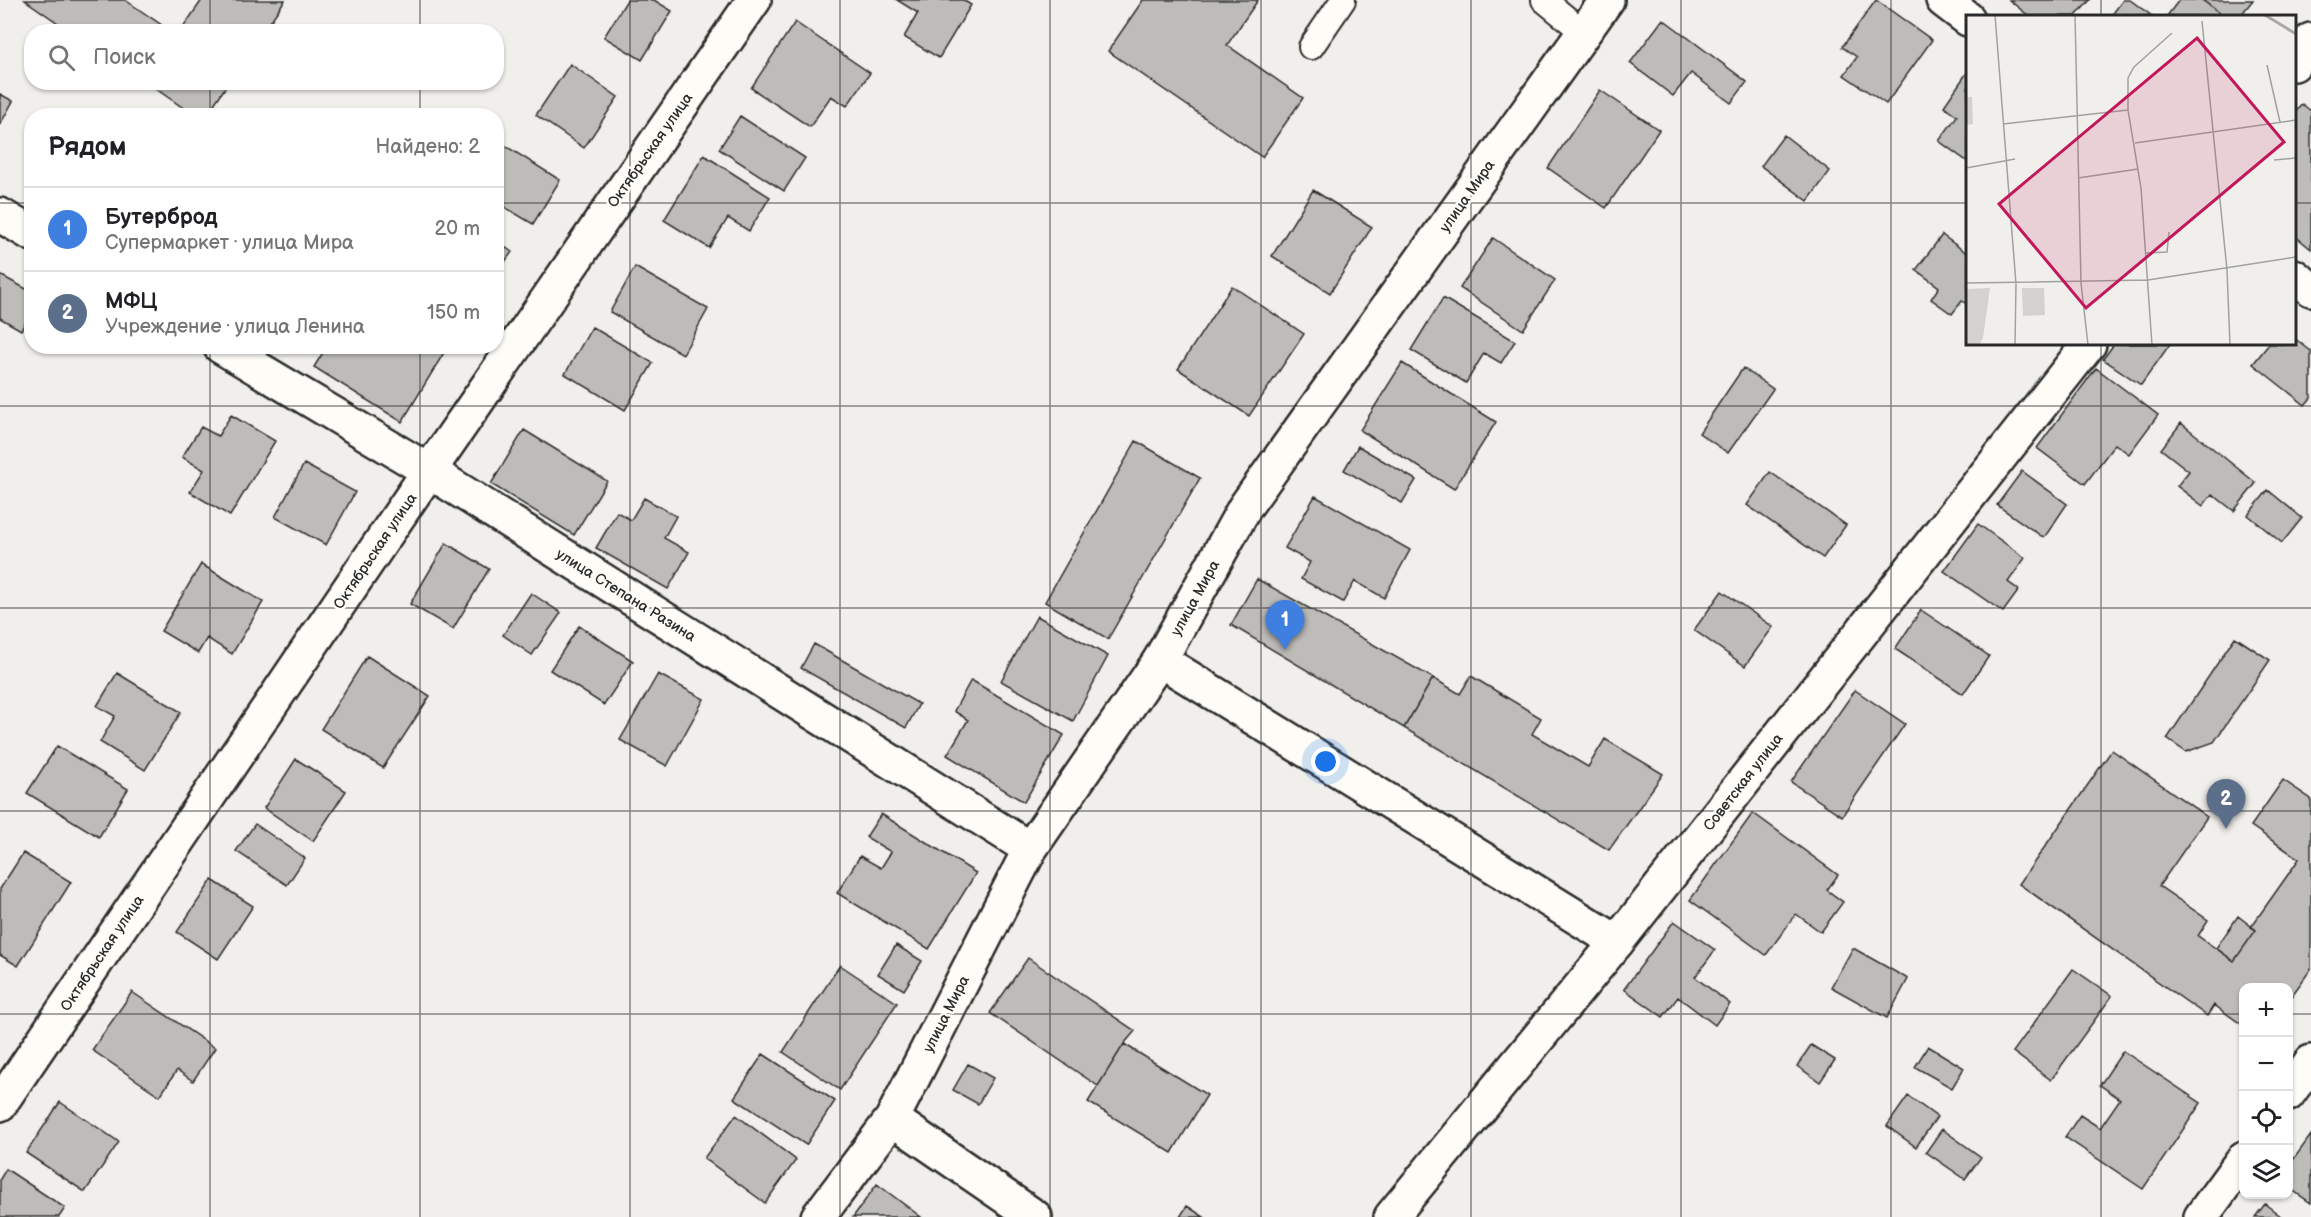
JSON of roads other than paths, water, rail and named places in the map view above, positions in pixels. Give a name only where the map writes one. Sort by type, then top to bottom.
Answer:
[{"type":"street","name":"Октябрьская улица","points":[[0,1104],[429,471],[754,0]]},
{"type":"street","name":"улица Мира","points":[[819,1217],[892,1119],[1030,849],[1160,660],[1245,507],[1607,0]]},
{"type":"street","points":[[1942,0],[1966,18]]},
{"type":"street","points":[[2296,62],[2311,40]]},
{"type":"street","points":[[0,215],[24,229]]},
{"type":"street","points":[[2296,277],[2311,289]]},
{"type":"street","name":"Советская улица","points":[[1391,1217],[1617,942],[2088,345]]},
{"type":"street","name":"улица Степана Разина","points":[[233,354],[429,471],[1030,849]]},
{"type":"street","points":[[1160,660],[1617,942]]},
{"type":"street","points":[[2291,1091],[2311,1062]]},
{"type":"street","points":[[892,1119],[1035,1217]]},
{"type":"street","points":[[2201,1217],[2239,1165]]},
{"type":"lane","points":[[1311,47],[1343,0]]},
{"type":"lane","points":[[1544,0],[1583,32]]},
{"type":"place","name":"Бутерброд","points":[[1285,650]]},
{"type":"place","name":"МФЦ","points":[[2226,829]]}]
